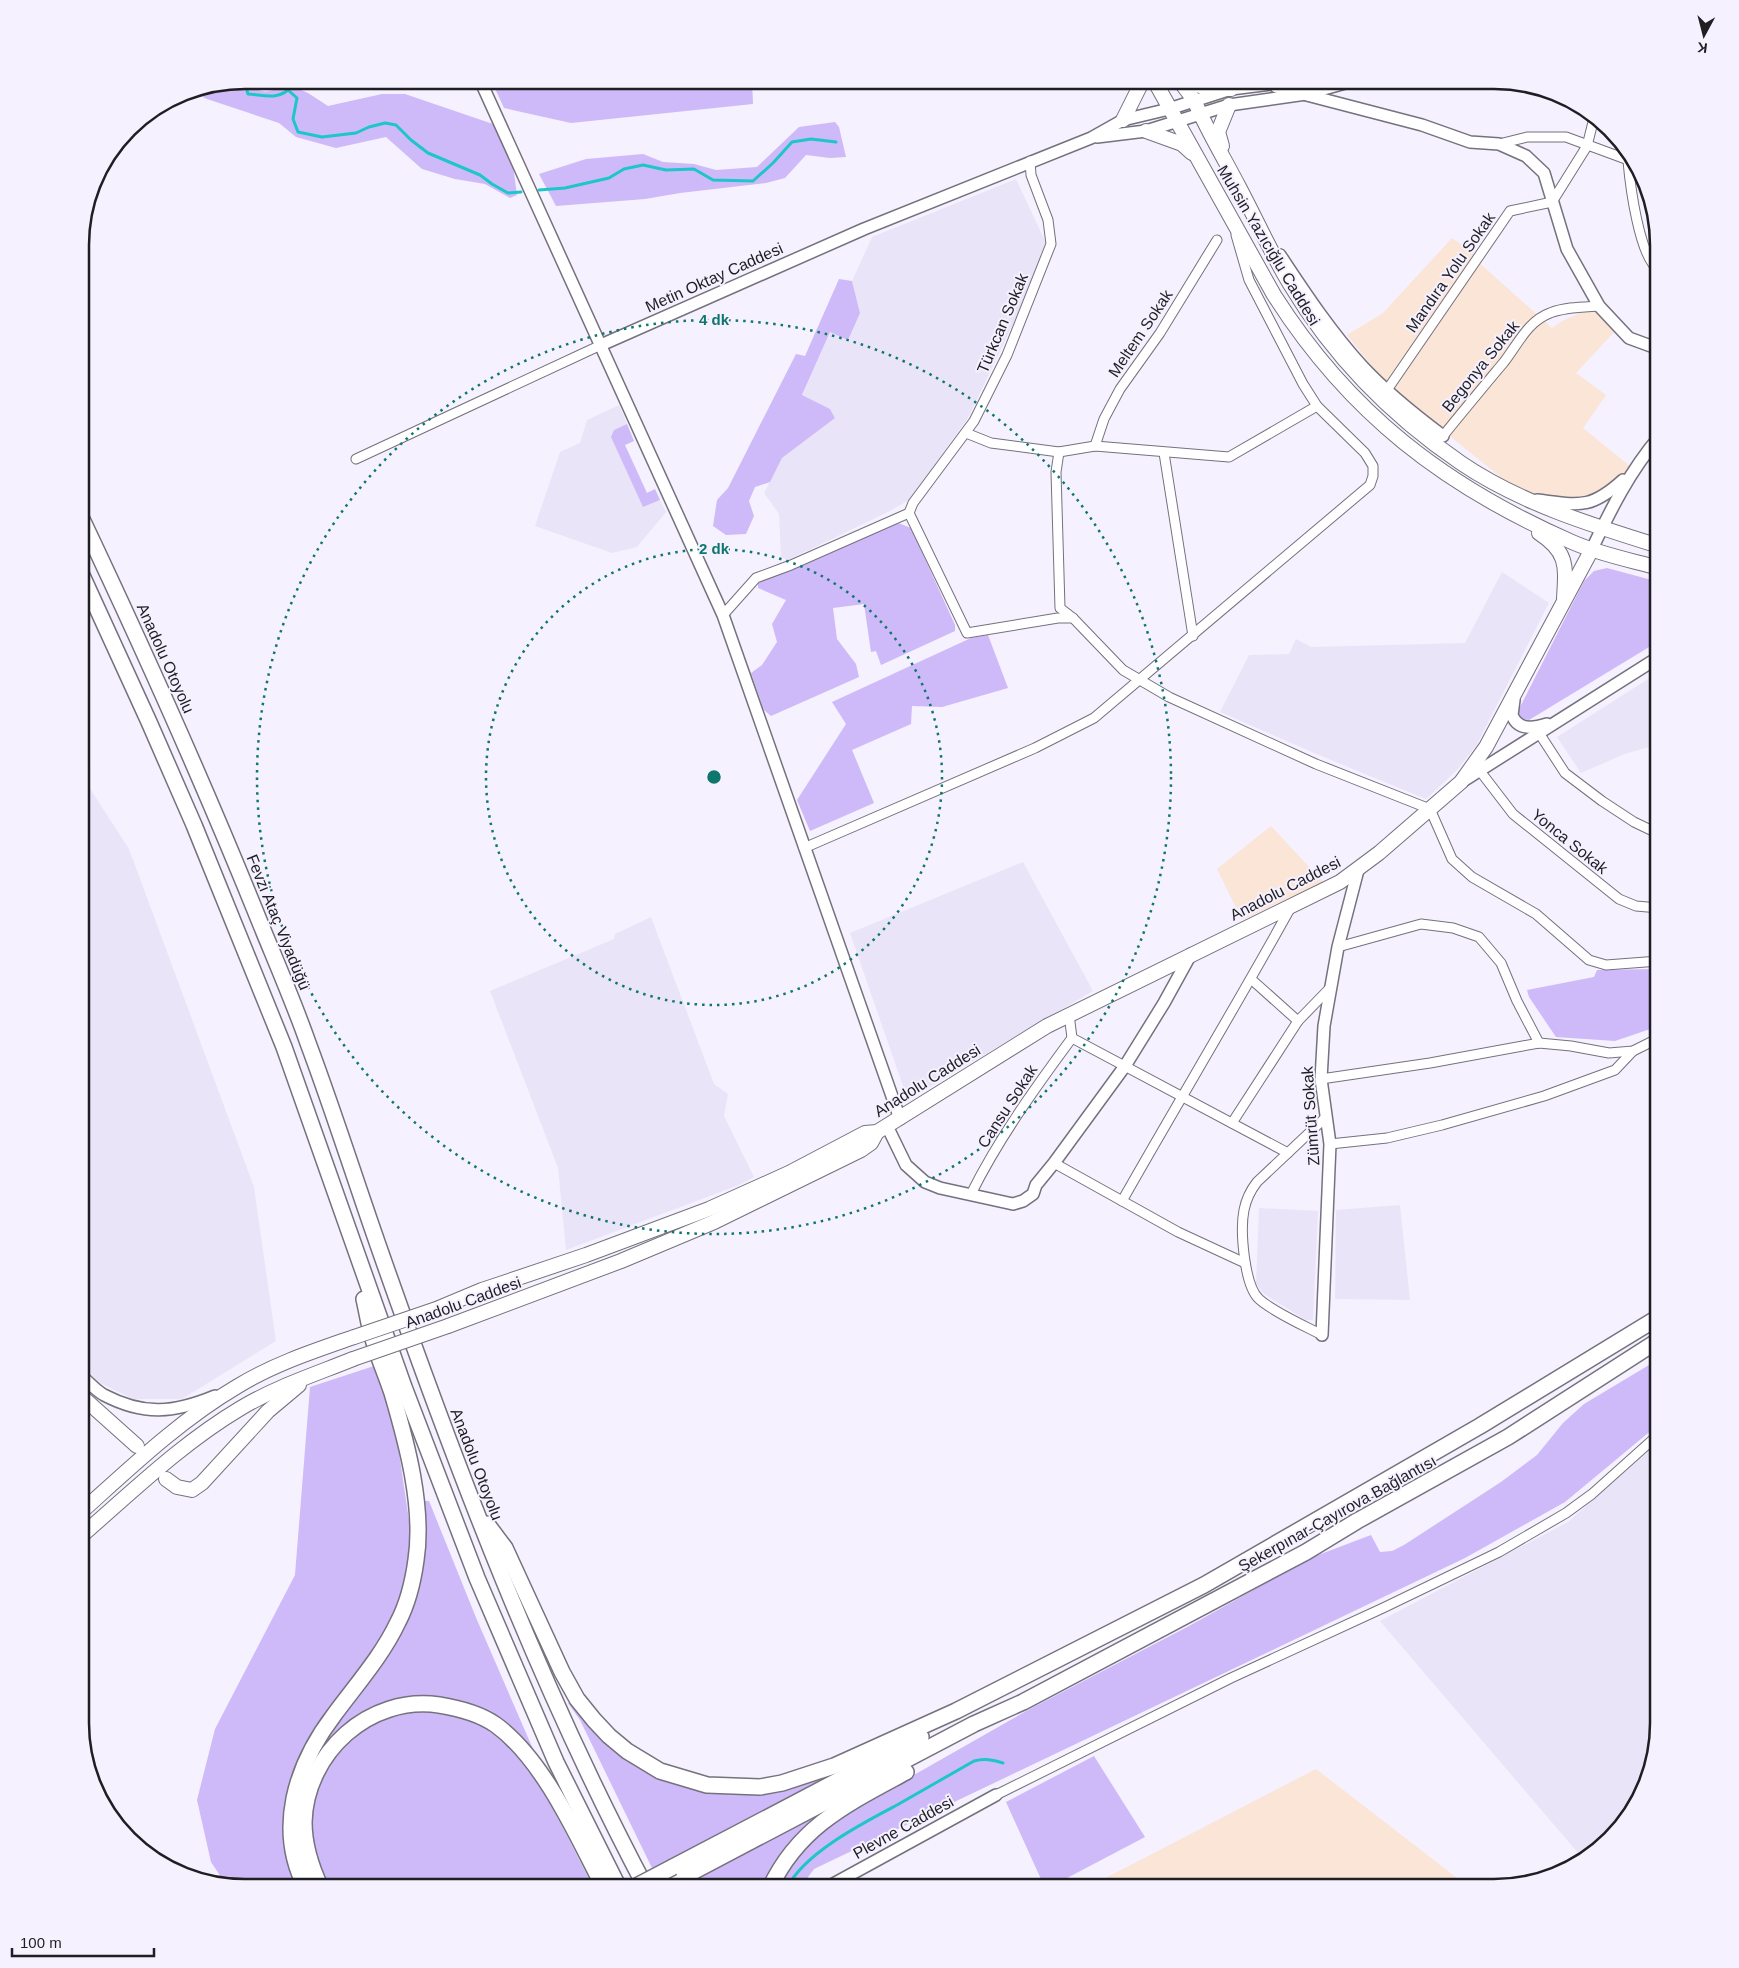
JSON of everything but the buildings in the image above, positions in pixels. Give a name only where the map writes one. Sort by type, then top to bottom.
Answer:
[{"type":"highway","name":"Anadolu Otoyolu","points":[[89,534],[218,817]]},
{"type":"highway","points":[[89,591],[194,825],[284,1047],[404,1387],[477,1578],[556,1762],[614,1879]]},
{"type":"highway","name":"Fevzi Ataç Viyadüğü","points":[[218,817],[307,1040]]},
{"type":"highway","name":"Anadolu Otoyolu","points":[[307,1040],[388,1272],[473,1504],[576,1750],[641,1879]]},
{"type":"highway","points":[[303,1879],[296,1859],[290,1825],[292,1804],[298,1783],[306,1760],[320,1736],[362,1679],[398,1622],[413,1578],[418,1538],[415,1496],[404,1443],[391,1392],[373,1340],[347,1224]]},
{"type":"highway","name":"Şekerpınar-Çayırova Bağlantısı","points":[[1109,1634],[1204,1585],[1480,1426],[1650,1322]]},
{"type":"highway","name":"Şekerpınar-Çayırova Bağlantısı","points":[[1023,1702],[1306,1552],[1357,1521],[1508,1437],[1650,1346]]},
{"type":"highway","points":[[473,1504],[504,1548],[562,1672],[577,1699],[594,1720],[609,1736],[652,1766],[674,1776],[708,1785],[760,1787],[782,1783],[834,1766],[956,1711],[1109,1634]]},
{"type":"highway","points":[[670,1879],[676,1873],[1013,1689],[1109,1634]]},
{"type":"highway","points":[[659,1879],[676,1873],[974,1724],[1023,1702]]},
{"type":"highway","points":[[775,1879],[798,1843],[818,1824],[1023,1702]]},
{"type":"highway","points":[[317,1879],[308,1855],[304,1821],[310,1791],[321,1763],[343,1736],[372,1716],[393,1708],[430,1704],[456,1707],[477,1714],[494,1723],[520,1747],[545,1781],[574,1830],[599,1879]]},
{"type":"main road","points":[[1123,120],[1138,89]]},
{"type":"main road","name":"Muhsin Yazıcığlu Caddesi","points":[[1159,89],[1288,317],[1334,377],[1382,425],[1409,448],[1474,493],[1573,542],[1650,565]]},
{"type":"main road","name":"Muhsin Yazıcığlu Caddesi","points":[[1185,89],[1196,106],[1289,283],[1331,345],[1352,369],[1398,414],[1462,464],[1530,500],[1602,528],[1650,543]]},
{"type":"main road","points":[[1227,164],[1218,132],[1229,105]]},
{"type":"main road","points":[[1146,131],[1182,144],[1197,158]]},
{"type":"main road","points":[[1474,493],[1557,547],[1565,565],[1564,602]]},
{"type":"main road","name":"Anadolu Caddesi","points":[[89,1505],[161,1442],[237,1386],[294,1358],[439,1308],[482,1290],[586,1255],[709,1208],[789,1174],[865,1133],[882,1129],[900,1119],[1019,1042],[1069,1014],[1327,889],[1358,870],[1461,782],[1486,747],[1592,549]]},
{"type":"main road","name":"Anadolu Caddesi","points":[[89,1529],[174,1456],[221,1421],[264,1395],[313,1374],[448,1326],[620,1261],[714,1222],[861,1150],[871,1143],[882,1129]]},
{"type":"main road","points":[[166,1479],[177,1488],[192,1490],[202,1483],[268,1411],[313,1374]]},
{"type":"main road","points":[[89,1403],[137,1446]]},
{"type":"street","points":[[484,89],[723,615],[900,1119]]},
{"type":"street","points":[[1196,106],[1231,89]]},
{"type":"street","points":[[1285,89],[1422,125],[1470,142],[1499,144],[1527,137],[1566,137],[1624,160]]},
{"type":"street","points":[[1196,106],[1229,105],[1306,94],[1324,89]]},
{"type":"street","name":"Metin Oktay Caddesi","points":[[356,459],[601,345],[864,228],[1091,138],[1123,120],[1169,109],[1196,106]]},
{"type":"street","name":"Metin Oktay Caddesi","points":[[1091,138],[1146,131],[1178,121],[1196,106]]},
{"type":"street","points":[[1552,202],[1587,146],[1592,124]]},
{"type":"street","points":[[1499,144],[1526,156],[1544,173],[1567,249],[1599,306],[1629,338],[1650,346]]},
{"type":"street","name":"Türkcan Sokak","points":[[909,513],[913,503],[974,421],[1007,355],[1051,244],[1048,220],[1031,175],[1030,161]]},
{"type":"street","points":[[1632,172],[1634,212],[1650,261]]},
{"type":"street","name":"Mandıra Yolu Sokak","points":[[1387,390],[1510,210],[1552,202]]},
{"type":"street","points":[[804,848],[1035,748],[1094,718],[1194,636],[1370,485],[1374,466],[1365,453],[1317,406],[1303,384],[1249,280],[1229,213]]},
{"type":"street","name":"Muhsin Yazıcığlu Caddesi","points":[[1256,219],[1342,343],[1387,390],[1415,415],[1443,436]]},
{"type":"street","name":"Meltem Sokak","points":[[1094,446],[1104,419],[1120,389],[1160,333],[1217,240]]},
{"type":"street","name":"Begonya Sokak","points":[[1443,436],[1536,320],[1557,311],[1599,306]]},
{"type":"street","points":[[966,434],[991,443],[1059,452],[1094,446],[1229,457],[1317,406]]},
{"type":"street","points":[[1592,549],[1632,472],[1650,448]]},
{"type":"street","points":[[1059,452],[1056,472],[1060,608],[1073,618],[1123,670],[1169,697],[1316,764],[1430,809],[1452,859],[1472,877],[1536,914],[1589,960],[1606,965],[1650,961]]},
{"type":"street","points":[[1164,453],[1194,636]]},
{"type":"street","points":[[1530,500],[1586,504],[1602,497],[1632,472]]},
{"type":"street","points":[[723,615],[756,578],[791,565],[909,513],[967,633],[1058,618],[1073,618]]},
{"type":"street","points":[[1461,782],[1650,663]]},
{"type":"street","points":[[1516,693],[1512,715],[1518,724],[1530,728],[1538,727],[1563,718]]},
{"type":"street","points":[[1539,733],[1565,773],[1602,801],[1634,822],[1650,830]]},
{"type":"street","name":"Yonca Sokak","points":[[1480,770],[1513,814],[1619,899],[1636,906],[1650,907]]},
{"type":"street","name":"Zümrüt Sokak","points":[[1322,1335],[1330,1144],[1321,1079],[1324,1026],[1338,947],[1358,870]]},
{"type":"street","points":[[1122,1202],[1292,905]]},
{"type":"street","points":[[1338,947],[1421,924],[1453,928],[1479,937],[1501,963],[1539,1043]]},
{"type":"street","points":[[882,1129],[917,1176],[925,1182],[940,1188],[1013,1204],[1023,1201],[1033,1194],[1036,1185],[1054,1164],[1125,1066],[1164,1003],[1191,954]]},
{"type":"street","points":[[1251,979],[1298,1021]]},
{"type":"street","points":[[1232,1123],[1298,1021],[1331,987]]},
{"type":"street","points":[[1069,1014],[1072,1038],[1288,1153]]},
{"type":"street","name":"Cansu Sokak","points":[[972,1194],[985,1166],[1023,1104],[1072,1038]]},
{"type":"street","points":[[1330,1144],[1387,1138],[1442,1125],[1544,1096],[1615,1070],[1633,1051],[1650,1042]]},
{"type":"street","points":[[1321,1079],[1430,1063],[1539,1043],[1609,1053],[1633,1051]]},
{"type":"street","points":[[1322,1335],[1294,1321],[1259,1299],[1250,1285],[1245,1263],[1244,1211],[1250,1192],[1256,1182],[1326,1117]]},
{"type":"street","points":[[1054,1164],[1178,1232],[1245,1263]]},
{"type":"street","points":[[89,1382],[103,1394],[136,1408],[160,1411],[194,1405],[237,1386]]},
{"type":"street","points":[[996,1795],[1231,1678],[1499,1552],[1566,1512],[1650,1442]]},
{"type":"street","name":"Plevne Caddesi","points":[[842,1879],[996,1795]]},
{"type":"shaded area","points":[[256,89],[269,91],[275,89],[299,89],[328,106],[382,94],[405,94],[493,124],[513,166],[517,195],[510,198],[485,184],[455,179],[422,169],[386,137],[336,148],[296,137],[279,123],[200,95],[225,90]]},
{"type":"shaded area","points":[[495,89],[752,89],[753,104],[571,123],[504,108]]},
{"type":"shaded area","points":[[835,122],[839,127],[846,157],[830,158],[806,155],[785,178],[766,183],[645,199],[556,206],[539,174],[586,159],[643,154],[663,162],[694,164],[716,170],[757,167],[799,127]]},
{"type":"shaded area","points":[[1016,179],[1046,243],[1020,309],[968,418],[909,500],[788,560],[781,557],[779,514],[764,493],[782,458],[835,418],[830,409],[802,396],[830,332],[860,313],[852,281],[872,237]]},
{"type":"shaded area","points":[[1452,238],[1479,257],[1476,260],[1552,328],[1564,320],[1597,306],[1618,328],[1576,373],[1606,395],[1583,428],[1631,467],[1614,483],[1589,500],[1528,499],[1389,387],[1347,335],[1383,313]]},
{"type":"shaded area","points":[[839,279],[852,281],[860,313],[848,340],[830,332],[802,395],[830,409],[835,418],[782,458],[770,482],[755,487],[749,501],[754,516],[746,534],[726,535],[713,526],[717,500],[728,488],[796,354],[805,356]]},
{"type":"shaded area","points":[[619,405],[627,424],[614,430],[643,507],[660,500],[666,512],[637,547],[612,553],[535,526],[560,452],[580,443],[587,420]]},
{"type":"shaded area","points":[[627,424],[634,441],[625,445],[647,493],[655,489],[660,500],[643,507],[611,437],[614,430]]},
{"type":"shaded area","points":[[898,523],[911,528],[955,625],[955,631],[881,665],[876,651],[871,652],[864,604],[833,608],[837,639],[856,664],[859,677],[771,716],[764,710],[751,673],[762,665],[777,642],[772,624],[786,600],[758,588],[758,583]]},
{"type":"shaded area","points":[[1607,568],[1650,580],[1650,646],[1529,720],[1522,719],[1518,715],[1519,709],[1584,581],[1594,571]]},
{"type":"shaded area","points":[[1502,572],[1549,603],[1476,746],[1457,770],[1426,799],[1220,712],[1249,655],[1289,654],[1296,639],[1311,647],[1465,643]]},
{"type":"shaded area","points":[[988,635],[1008,688],[942,707],[912,706],[911,724],[852,750],[874,803],[810,831],[797,800],[846,724],[832,702],[971,638]]},
{"type":"shaded area","points":[[1650,678],[1650,747],[1625,754],[1581,773],[1557,737]]},
{"type":"shaded area","points":[[89,787],[129,849],[254,1187],[276,1341],[182,1399],[133,1399],[89,1376]]},
{"type":"shaded area","points":[[1271,826],[1323,882],[1242,920],[1217,869]]},
{"type":"shaded area","points":[[1023,862],[1093,991],[914,1096],[905,1092],[850,933]]},
{"type":"shaded area","points":[[651,917],[714,1084],[728,1094],[724,1116],[754,1177],[739,1185],[566,1250],[558,1168],[490,991],[614,939],[615,934]]},
{"type":"shaded area","points":[[1650,969],[1650,1029],[1615,1041],[1556,1037],[1529,997],[1527,990],[1594,977],[1597,970]]},
{"type":"shaded area","points":[[1400,1205],[1410,1300],[1335,1299],[1336,1210]]},
{"type":"shaded area","points":[[1259,1208],[1318,1211],[1313,1320],[1306,1320],[1264,1294],[1256,1284]]},
{"type":"shaded area","points":[[1650,1364],[1650,1431],[1565,1502],[1465,1558],[814,1869],[807,1879],[783,1879],[796,1859],[834,1822],[1028,1710],[1189,1626],[1313,1557],[1371,1535],[1380,1552],[1392,1551],[1404,1545],[1501,1482],[1537,1455],[1563,1423],[1584,1404]]},
{"type":"shaded area","points":[[377,1365],[394,1419],[411,1534],[407,1578],[388,1628],[310,1738],[288,1793],[283,1844],[294,1879],[235,1879],[221,1877],[211,1862],[197,1800],[215,1729],[295,1575],[310,1387]]},
{"type":"shaded area","points":[[1650,1450],[1650,1733],[1647,1754],[1642,1773],[1624,1810],[1605,1834],[1579,1854],[1380,1621],[1568,1522]]},
{"type":"shaded area","points":[[425,1501],[429,1501],[477,1620],[533,1749],[530,1749],[476,1707],[455,1700],[420,1697],[384,1703],[347,1723],[328,1740],[326,1737],[385,1659],[408,1617],[417,1594],[423,1570],[425,1553]]},
{"type":"shaded area","points":[[568,1703],[572,1703],[607,1744],[631,1762],[671,1782],[693,1789],[715,1793],[759,1793],[800,1784],[855,1765],[652,1868],[580,1720]]},
{"type":"shaded area","points":[[415,1712],[448,1715],[479,1725],[498,1737],[513,1751],[540,1787],[589,1879],[328,1879],[318,1860],[312,1831],[315,1803],[324,1777],[339,1753],[360,1734],[385,1720]]},
{"type":"shaded area","points":[[1094,1756],[1145,1837],[1065,1879],[1041,1879],[1006,1802]]},
{"type":"shaded area","points":[[1316,1769],[1458,1879],[1103,1879]]},
{"type":"shaded area","points":[[822,1813],[822,1816],[770,1879],[696,1879]]},
{"type":"waterway","points":[[247,89],[248,94],[269,96],[279,95],[288,90],[297,98],[293,119],[298,132],[322,137],[356,133],[385,123],[396,125],[428,153],[480,175],[508,193],[521,192]]},
{"type":"waterway","points":[[539,190],[565,188],[609,178],[624,169],[643,165],[666,170],[694,169],[713,180],[753,181],[792,142],[811,139],[836,142]]},
{"type":"waterway","points":[[793,1879],[820,1851],[836,1840],[974,1761],[989,1760],[1003,1763]]}]
